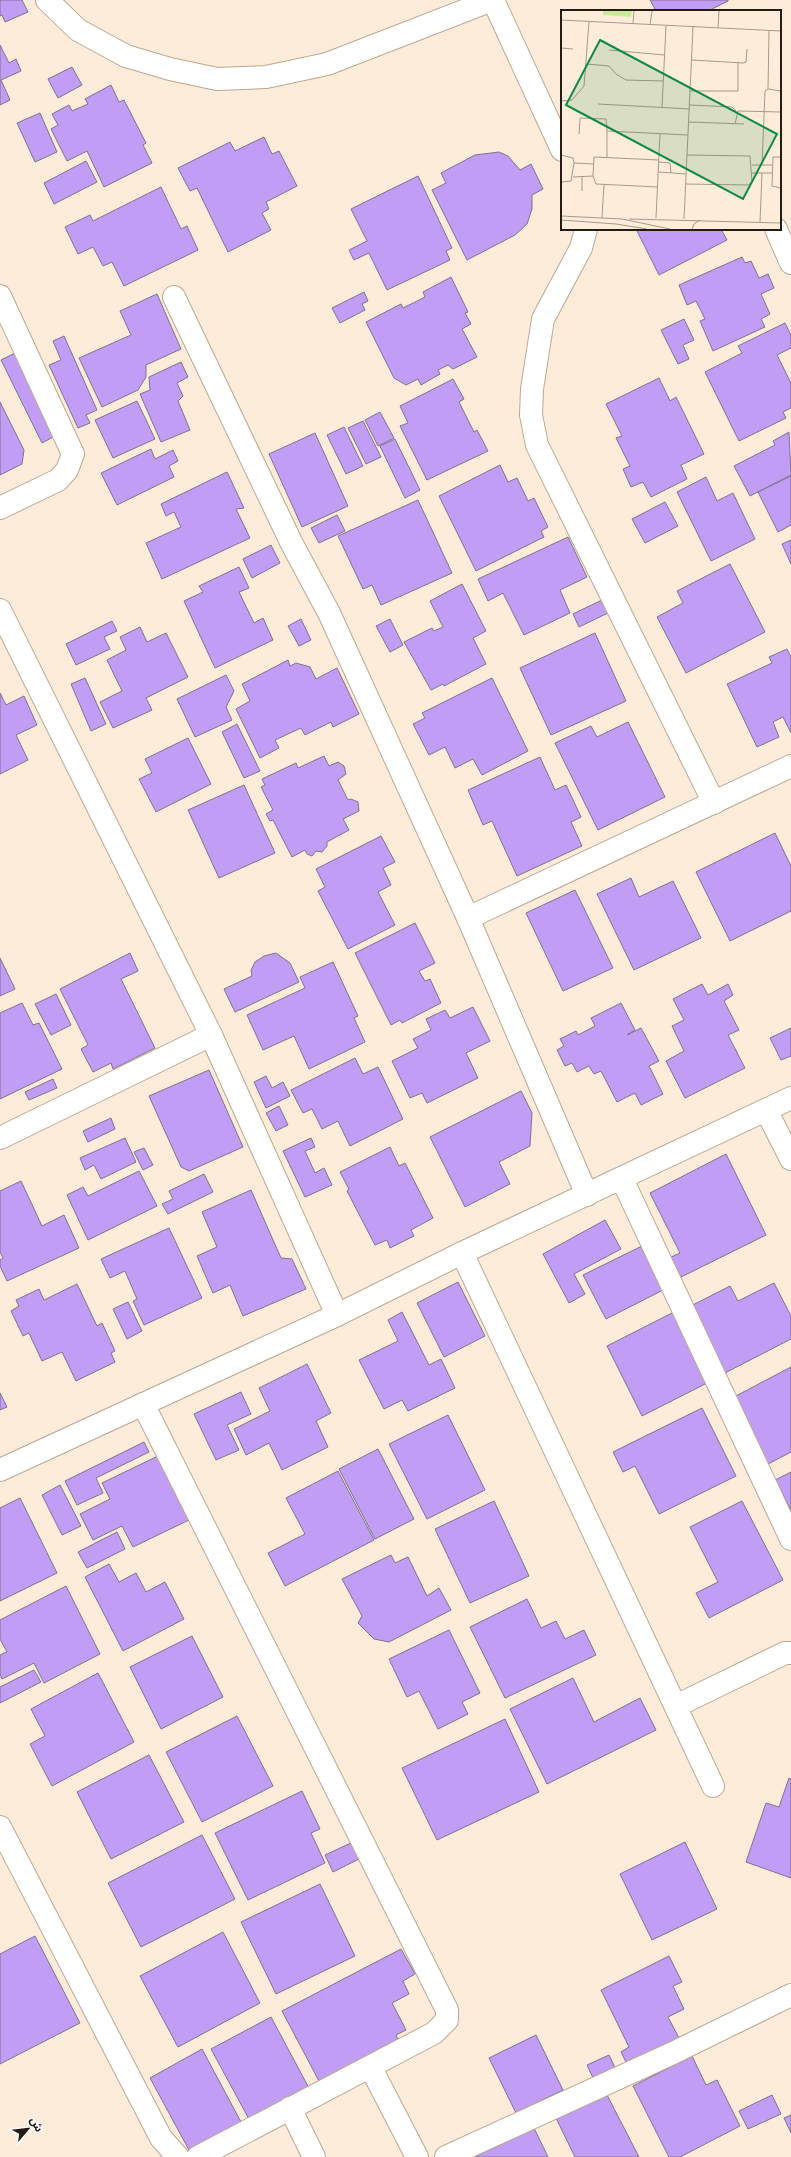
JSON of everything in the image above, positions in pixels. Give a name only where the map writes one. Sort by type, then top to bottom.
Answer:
[{"type":"street","points":[[48,0],[78,30],[126,56],[170,69],[217,79],[266,77],[327,64],[493,0],[561,148]]},
{"type":"street","points":[[586,230],[581,248],[543,319],[532,389],[531,415],[537,445],[714,803]]},
{"type":"street","points":[[776,230],[791,263]]},
{"type":"street","points":[[0,296],[73,454],[67,470],[58,480],[0,508]]},
{"type":"street","points":[[174,297],[292,544],[329,613],[468,918],[586,1195]]},
{"type":"street","points":[[0,610],[211,1035],[337,1315]]},
{"type":"street","points":[[468,918],[791,766]]},
{"type":"street","points":[[0,1138],[211,1035]]},
{"type":"street","points":[[0,1470],[337,1315],[791,1098]]},
{"type":"street","points":[[766,1110],[791,1159]]},
{"type":"street","points":[[622,1179],[791,1539]]},
{"type":"street","points":[[462,1254],[713,1786]]},
{"type":"street","points":[[143,1404],[445,2004],[447,2020],[443,2026],[434,2033],[371,2068],[290,2108],[198,2157]]},
{"type":"street","points":[[676,1706],[785,1653],[791,1652]]},
{"type":"street","points":[[0,1826],[160,2138],[178,2157]]},
{"type":"street","points":[[446,2157],[672,2053],[791,1995]]},
{"type":"street","points":[[371,2068],[417,2157]]},
{"type":"street","points":[[290,2108],[314,2157]]},
{"type":"building","points":[[0,0],[22,0],[28,12],[5,22],[2,15],[0,16]]},
{"type":"building","points":[[650,0],[728,0],[710,10],[655,10]]},
{"type":"building","points":[[0,45],[9,63],[16,59],[21,71],[1,80],[10,100],[0,105]]},
{"type":"building","points":[[72,67],[82,85],[58,98],[48,79]]},
{"type":"building","points":[[111,85],[119,102],[124,100],[146,143],[143,145],[152,163],[104,187],[87,151],[67,161],[51,129],[58,125],[52,114],[69,105],[72,111],[88,104],[85,99]]},
{"type":"building","points":[[40,113],[57,152],[35,162],[17,123]]},
{"type":"building","points":[[264,137],[272,154],[279,151],[297,186],[266,202],[269,209],[262,213],[271,230],[228,252],[197,188],[190,191],[178,168],[230,142],[235,151]]},
{"type":"building","points":[[499,152],[508,156],[520,170],[531,164],[543,189],[532,195],[532,209],[527,224],[515,235],[467,260],[432,190],[446,183],[441,173],[475,155]]},
{"type":"building","points":[[86,161],[97,182],[54,204],[44,183]]},
{"type":"building","points":[[418,176],[452,248],[446,251],[450,260],[387,290],[369,253],[354,260],[349,250],[367,241],[351,209]]},
{"type":"building","points":[[161,187],[181,229],[187,226],[198,250],[124,286],[112,262],[103,266],[93,247],[78,254],[65,227],[90,215],[93,221]]},
{"type":"building","points":[[636,230],[722,230],[727,240],[659,275]]},
{"type":"building","points":[[742,257],[745,263],[751,261],[759,278],[768,274],[774,288],[761,294],[770,314],[761,319],[765,327],[713,351],[700,321],[705,319],[696,301],[687,305],[679,285]]},
{"type":"building","points":[[451,277],[468,312],[465,313],[471,324],[462,329],[477,357],[453,369],[448,365],[438,370],[440,374],[421,385],[418,379],[406,385],[394,378],[366,322],[401,304],[403,308],[425,297],[423,292]]},
{"type":"building","points":[[364,292],[368,301],[362,304],[365,310],[340,323],[332,308]]},
{"type":"building","points":[[157,294],[181,349],[146,365],[146,377],[138,390],[102,407],[79,358],[131,335],[120,311]]},
{"type":"building","points":[[684,319],[694,340],[683,345],[689,359],[678,364],[661,330]]},
{"type":"building","points":[[785,323],[791,335],[791,348],[777,355],[791,383],[791,408],[783,412],[786,418],[739,441],[705,372],[742,353],[738,346]]},
{"type":"building","points":[[64,336],[97,410],[86,415],[90,423],[78,428],[49,365],[61,360],[53,341]]},
{"type":"building","points":[[15,353],[57,435],[42,443],[1,360]]},
{"type":"building","points":[[181,362],[188,377],[177,383],[183,396],[178,401],[190,430],[161,442],[140,394],[150,390],[149,377]]},
{"type":"building","points":[[659,378],[670,401],[676,397],[704,454],[681,465],[687,479],[651,497],[643,482],[631,487],[623,469],[630,466],[616,438],[622,436],[606,404]]},
{"type":"building","points":[[453,379],[464,399],[459,402],[474,432],[477,430],[488,451],[427,480],[400,426],[408,423],[400,406]]},
{"type":"building","points":[[137,401],[155,439],[113,458],[95,420]]},
{"type":"building","points":[[0,402],[24,450],[22,464],[0,475]]},
{"type":"building","points":[[380,412],[394,438],[378,446],[365,420]]},
{"type":"building","points":[[363,421],[381,457],[366,464],[348,428]]},
{"type":"building","points":[[344,427],[363,466],[346,474],[327,435]]},
{"type":"building","points":[[789,432],[791,475],[750,496],[734,466],[775,445],[773,441]]},
{"type":"building","points":[[315,433],[348,506],[302,527],[269,454]]},
{"type":"building","points":[[395,439],[420,490],[405,498],[380,446]]},
{"type":"building","points":[[151,449],[155,459],[173,450],[178,461],[169,466],[174,477],[117,505],[101,473]]},
{"type":"building","points":[[500,465],[508,482],[517,478],[528,501],[534,498],[548,527],[541,531],[544,537],[476,571],[439,496]]},
{"type":"building","points":[[227,472],[244,508],[236,509],[250,538],[162,579],[146,543],[181,527],[174,512],[166,516],[161,504]]},
{"type":"building","points":[[791,476],[791,525],[778,532],[758,492]]},
{"type":"building","points":[[706,477],[717,501],[733,493],[755,539],[711,561],[677,492]]},
{"type":"building","points":[[418,500],[452,573],[381,605],[372,585],[363,589],[338,536]]},
{"type":"building","points":[[665,502],[678,526],[645,543],[632,519]]},
{"type":"building","points":[[337,515],[345,531],[319,543],[311,528]]},
{"type":"building","points":[[568,537],[587,577],[560,590],[570,613],[524,635],[503,593],[488,601],[478,579]]},
{"type":"building","points":[[791,540],[791,564],[782,544]]},
{"type":"building","points":[[271,545],[280,563],[252,578],[243,559]]},
{"type":"building","points":[[730,564],[765,632],[686,673],[657,617],[683,603],[677,591]]},
{"type":"building","points":[[239,567],[249,588],[239,592],[254,623],[263,618],[273,640],[215,668],[184,601],[203,592],[199,586]]},
{"type":"building","points":[[462,584],[486,631],[473,638],[486,664],[444,686],[443,684],[431,690],[404,642],[432,628],[434,631],[443,627],[430,601]]},
{"type":"building","points":[[604,599],[610,612],[579,627],[573,614]]},
{"type":"building","points":[[301,619],[311,640],[299,646],[288,626]]},
{"type":"building","points":[[390,619],[403,645],[390,652],[376,626]]},
{"type":"building","points":[[112,621],[117,631],[104,637],[110,649],[76,665],[66,644]]},
{"type":"building","points":[[140,627],[147,642],[166,633],[188,677],[146,698],[152,710],[113,728],[100,702],[122,691],[107,660],[126,650],[120,637]]},
{"type":"building","points":[[595,633],[626,701],[551,735],[520,668]]},
{"type":"building","points":[[787,649],[791,657],[791,733],[783,717],[773,722],[779,737],[757,747],[727,684],[772,663],[769,657]]},
{"type":"building","points":[[288,660],[290,666],[296,663],[310,667],[316,679],[337,668],[359,714],[333,727],[331,722],[305,735],[301,728],[275,740],[279,748],[260,758],[236,709],[250,701],[242,684]]},
{"type":"building","points":[[226,675],[234,691],[226,707],[232,720],[195,737],[177,699]]},
{"type":"building","points":[[85,678],[106,724],[91,731],[71,684]]},
{"type":"building","points":[[492,678],[528,751],[482,775],[473,759],[455,768],[445,747],[429,755],[413,724],[425,718],[422,713]]},
{"type":"building","points":[[0,693],[6,705],[24,696],[37,725],[16,735],[28,760],[0,774]]},
{"type":"building","points":[[628,722],[665,797],[598,830],[555,743],[591,726],[597,737]]},
{"type":"building","points":[[237,724],[260,771],[244,778],[222,732]]},
{"type":"building","points":[[188,738],[211,784],[156,812],[139,779],[152,773],[145,759]]},
{"type":"building","points":[[324,756],[329,766],[338,762],[344,766],[346,774],[338,780],[348,800],[351,799],[358,802],[359,811],[343,819],[349,830],[327,842],[327,846],[322,852],[316,851],[312,856],[307,854],[305,850],[292,857],[273,820],[270,821],[266,814],[273,810],[261,787],[265,785],[262,779],[296,763],[298,768]]},
{"type":"building","points":[[540,757],[555,790],[566,785],[581,817],[571,822],[582,846],[517,876],[492,821],[483,825],[468,790]]},
{"type":"building","points":[[244,785],[275,853],[219,878],[188,810]]},
{"type":"building","points":[[775,833],[791,866],[791,911],[730,941],[696,872]]},
{"type":"building","points":[[381,836],[395,862],[383,868],[391,885],[378,892],[395,925],[348,949],[318,891],[325,887],[316,869]]},
{"type":"building","points":[[631,878],[639,897],[673,881],[701,938],[634,970],[597,894]]},
{"type":"building","points":[[575,890],[613,968],[563,991],[526,913]]},
{"type":"building","points":[[415,923],[435,963],[419,971],[425,981],[430,979],[441,1003],[402,1023],[400,1020],[391,1025],[355,953]]},
{"type":"building","points":[[130,953],[138,971],[121,979],[155,1048],[113,1069],[111,1063],[93,1072],[81,1049],[88,1045],[60,989]]},
{"type":"building","points":[[276,953],[290,963],[299,982],[235,1012],[224,989],[252,976],[251,970],[255,962],[264,956]]},
{"type":"building","points":[[0,958],[15,989],[0,996]]},
{"type":"building","points":[[333,962],[358,1016],[354,1018],[365,1042],[309,1069],[294,1036],[263,1050],[247,1015],[305,988],[300,977]]},
{"type":"building","points":[[702,984],[708,995],[728,984],[733,995],[724,1001],[739,1030],[728,1035],[745,1068],[685,1098],[666,1061],[684,1051],[672,1026],[684,1020],[673,999]]},
{"type":"building","points":[[56,994],[71,1025],[51,1035],[35,1004]]},
{"type":"building","points":[[22,1003],[33,1025],[39,1023],[62,1069],[0,1099],[0,1013]]},
{"type":"building","points":[[621,1003],[635,1030],[627,1035],[641,1028],[659,1061],[649,1066],[663,1094],[641,1105],[635,1093],[617,1102],[601,1071],[594,1074],[589,1066],[577,1072],[572,1063],[565,1066],[557,1050],[564,1046],[560,1039],[576,1031],[578,1035],[595,1026],[591,1018]]},
{"type":"building","points":[[473,1007],[490,1041],[466,1053],[478,1078],[427,1103],[422,1093],[410,1098],[392,1061],[418,1048],[413,1039],[431,1030],[426,1019],[445,1010],[450,1018]]},
{"type":"building","points":[[791,1028],[791,1056],[781,1060],[770,1038]]},
{"type":"building","points":[[355,1058],[363,1074],[378,1067],[403,1119],[350,1146],[338,1121],[322,1129],[312,1109],[303,1113],[291,1090]]},
{"type":"building","points":[[209,1070],[243,1147],[189,1171],[181,1167],[149,1096]]},
{"type":"building","points":[[266,1076],[272,1088],[283,1082],[290,1096],[266,1108],[254,1082]]},
{"type":"building","points":[[53,1079],[57,1088],[29,1100],[25,1092]]},
{"type":"building","points":[[521,1091],[532,1113],[530,1146],[499,1162],[510,1184],[465,1207],[430,1137]]},
{"type":"building","points":[[279,1106],[288,1125],[276,1131],[266,1113]]},
{"type":"building","points":[[111,1118],[115,1129],[88,1142],[83,1131]]},
{"type":"building","points":[[125,1138],[136,1162],[101,1179],[94,1165],[85,1170],[80,1158]]},
{"type":"building","points":[[311,1138],[315,1147],[305,1151],[315,1173],[324,1168],[332,1185],[305,1197],[283,1151]]},
{"type":"building","points":[[390,1147],[399,1166],[405,1163],[433,1218],[411,1230],[414,1236],[390,1248],[387,1240],[375,1245],[347,1191],[349,1189],[340,1172]]},
{"type":"building","points":[[144,1148],[153,1165],[143,1170],[134,1152]]},
{"type":"building","points":[[726,1154],[766,1235],[677,1279],[667,1259],[680,1253],[650,1193]]},
{"type":"building","points":[[139,1171],[157,1206],[88,1240],[67,1195],[83,1187],[88,1196]]},
{"type":"building","points":[[204,1174],[213,1192],[168,1214],[162,1204],[173,1199],[169,1191]]},
{"type":"building","points":[[21,1181],[42,1226],[64,1215],[79,1248],[7,1281],[0,1266],[0,1260],[3,1258],[0,1252],[0,1191]]},
{"type":"building","points":[[251,1190],[281,1258],[292,1259],[306,1289],[243,1316],[230,1285],[213,1293],[197,1256],[217,1247],[202,1212]]},
{"type":"building","points":[[605,1220],[621,1249],[574,1274],[585,1294],[569,1303],[543,1254]]},
{"type":"building","points":[[169,1228],[202,1298],[144,1325],[133,1301],[137,1299],[125,1271],[110,1278],[101,1259]]},
{"type":"building","points":[[644,1245],[665,1289],[606,1319],[583,1275]]},
{"type":"building","points":[[458,1282],[485,1336],[444,1357],[417,1303]]},
{"type":"building","points":[[774,1283],[791,1316],[791,1339],[723,1374],[689,1307],[730,1286],[738,1301]]},
{"type":"building","points":[[77,1284],[97,1326],[102,1323],[115,1351],[111,1353],[115,1362],[76,1381],[62,1352],[42,1361],[29,1333],[23,1336],[11,1311],[19,1306],[16,1300],[39,1289],[44,1300]]},
{"type":"building","points":[[128,1302],[142,1331],[127,1339],[113,1309]]},
{"type":"building","points":[[402,1312],[429,1365],[441,1359],[455,1388],[408,1411],[402,1400],[384,1409],[359,1360],[398,1341],[388,1320]]},
{"type":"building","points":[[674,1312],[709,1382],[642,1416],[607,1346]]},
{"type":"building","points":[[307,1364],[331,1413],[316,1421],[328,1447],[282,1470],[269,1443],[246,1455],[234,1429],[270,1411],[259,1388]]},
{"type":"building","points":[[791,1367],[791,1452],[768,1464],[732,1398]]},
{"type":"building","points":[[241,1392],[251,1414],[227,1425],[239,1450],[216,1460],[194,1414]]},
{"type":"building","points":[[0,1393],[7,1407],[0,1410]]},
{"type":"building","points":[[702,1408],[736,1476],[659,1514],[635,1466],[623,1472],[613,1452]]},
{"type":"building","points":[[448,1415],[485,1490],[427,1519],[389,1444]]},
{"type":"building","points":[[144,1442],[149,1452],[96,1478],[103,1493],[77,1505],[65,1481]]},
{"type":"building","points":[[378,1449],[414,1519],[375,1539],[339,1469]]},
{"type":"building","points":[[160,1455],[191,1519],[133,1547],[122,1526],[93,1540],[80,1514],[110,1499],[102,1483]]},
{"type":"building","points":[[338,1471],[374,1540],[285,1586],[268,1553],[305,1534],[286,1498]]},
{"type":"building","points":[[791,1472],[791,1510],[775,1480]]},
{"type":"building","points":[[60,1485],[81,1526],[62,1535],[42,1495]]},
{"type":"building","points":[[20,1498],[57,1573],[0,1601],[0,1508]]},
{"type":"building","points":[[494,1501],[529,1576],[470,1603],[435,1529]]},
{"type":"building","points":[[742,1501],[783,1580],[709,1618],[696,1593],[718,1582],[690,1527]]},
{"type":"building","points":[[117,1532],[125,1549],[87,1568],[78,1552]]},
{"type":"building","points":[[391,1555],[395,1563],[408,1557],[427,1596],[439,1588],[451,1610],[389,1642],[374,1639],[358,1623],[362,1616],[342,1579]]},
{"type":"building","points":[[109,1564],[119,1582],[136,1573],[146,1592],[165,1582],[184,1619],[123,1651],[85,1577]]},
{"type":"building","points":[[66,1586],[100,1654],[44,1683],[34,1663],[2,1679],[0,1674],[0,1655],[7,1652],[0,1639],[0,1620]]},
{"type":"building","points":[[527,1599],[541,1628],[556,1621],[565,1639],[584,1630],[596,1655],[505,1698],[470,1627]]},
{"type":"building","points":[[449,1630],[480,1693],[462,1702],[468,1714],[438,1729],[419,1691],[407,1697],[389,1659]]},
{"type":"building","points":[[192,1636],[223,1697],[161,1729],[130,1667]]},
{"type":"building","points":[[34,1670],[41,1682],[0,1703],[0,1687]]},
{"type":"building","points":[[98,1673],[134,1742],[52,1786],[30,1744],[45,1736],[31,1709]]},
{"type":"building","points":[[573,1678],[594,1722],[640,1698],[656,1730],[547,1784],[510,1709]]},
{"type":"building","points":[[237,1716],[273,1786],[202,1822],[166,1752]]},
{"type":"building","points":[[505,1719],[539,1792],[437,1840],[402,1768]]},
{"type":"building","points":[[149,1755],[184,1822],[111,1859],[77,1792]]},
{"type":"building","points":[[789,1778],[791,1779],[791,1878],[746,1862],[766,1803],[779,1807]]},
{"type":"building","points":[[302,1791],[320,1829],[311,1833],[325,1863],[248,1900],[215,1833]]},
{"type":"building","points":[[202,1835],[235,1899],[141,1947],[108,1883]]},
{"type":"building","points":[[353,1842],[361,1858],[333,1872],[325,1855]]},
{"type":"building","points":[[685,1842],[717,1909],[652,1940],[620,1874]]},
{"type":"building","points":[[320,1884],[355,1956],[276,1994],[241,1922]]},
{"type":"building","points":[[223,1932],[260,2003],[178,2047],[140,1976]]},
{"type":"building","points":[[35,1936],[80,2023],[0,2064],[0,1954]]},
{"type":"building","points":[[401,1949],[415,1974],[403,1981],[409,1994],[392,2003],[406,2030],[396,2035],[399,2042],[320,2083],[282,2011]]},
{"type":"building","points":[[669,1956],[682,1982],[673,1986],[684,2009],[668,2017],[680,2040],[628,2066],[621,2052],[629,2047],[601,1990]]},
{"type":"building","points":[[271,2017],[310,2090],[250,2121],[211,2049]]},
{"type":"building","points":[[536,2035],[563,2090],[516,2113],[489,2058]]},
{"type":"building","points":[[202,2049],[241,2122],[189,2150],[150,2078]]},
{"type":"building","points":[[609,2055],[617,2072],[595,2082],[587,2065]]},
{"type":"building","points":[[692,2056],[706,2085],[717,2080],[740,2126],[680,2157],[669,2157],[633,2086]]},
{"type":"building","points":[[605,2091],[639,2157],[575,2157],[555,2116]]},
{"type":"building","points":[[772,2095],[781,2114],[748,2129],[739,2111]]},
{"type":"building","points":[[791,2115],[791,2133],[784,2118]]},
{"type":"building","points":[[534,2128],[548,2157],[474,2157]]}]
